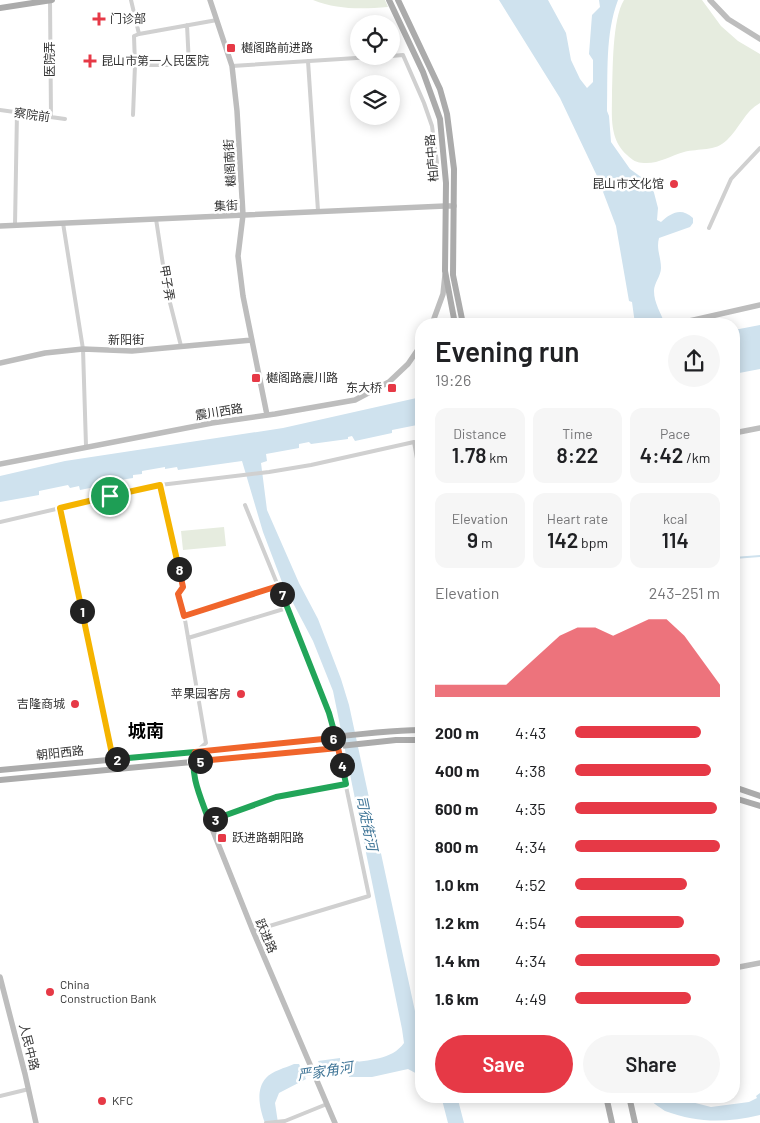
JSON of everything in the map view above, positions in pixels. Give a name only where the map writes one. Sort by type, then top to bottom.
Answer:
[{"type":"main road","points":[[0,8],[51,0]]},
{"type":"main road","name":"柏庐中路","points":[[389,0],[423,72],[440,120],[446,163],[445,271],[454,318]]},
{"type":"main road","name":"柏庐中路","points":[[398,0],[445,102],[454,170],[454,275],[462,318]]},
{"type":"main road","name":"朝阳西路","points":[[0,770],[195,752],[390,730],[415,730]]},
{"type":"main road","name":"朝阳西路","points":[[0,780],[396,740],[415,740]]},
{"type":"main road","points":[[740,789],[760,796]]},
{"type":"main road","points":[[740,800],[760,806]]},
{"type":"main road","points":[[608,1103],[612,1123]]},
{"type":"main road","points":[[631,1103],[635,1123]]},
{"type":"street","name":"医院弄","points":[[51,0],[51,117]]},
{"type":"street","points":[[131,0],[139,34]]},
{"type":"street","name":"樾阁南街","points":[[210,0],[232,66],[237,111],[242,215],[238,256],[243,296],[268,416]]},
{"type":"street","points":[[710,0],[728,19],[760,39]]},
{"type":"street","points":[[133,115],[134,36],[217,20]]},
{"type":"street","points":[[135,65],[189,66],[187,25]]},
{"type":"street","points":[[400,55],[403,55],[432,126],[437,163]]},
{"type":"street","points":[[232,66],[350,59]]},
{"type":"street","points":[[308,62],[318,211]]},
{"type":"street","name":"察院前","points":[[0,110],[65,119]]},
{"type":"street","points":[[15,225],[17,112]]},
{"type":"street","points":[[709,228],[731,179],[760,148]]},
{"type":"street","name":"集街","points":[[0,226],[454,206]]},
{"type":"street","name":"甲子弄","points":[[156,219],[167,291],[181,346]]},
{"type":"street","points":[[63,223],[83,349],[86,446]]},
{"type":"street","points":[[434,318],[443,294],[445,271]]},
{"type":"street","points":[[703,318],[760,305]]},
{"type":"street","name":"新阳街","points":[[0,363],[45,353],[83,349],[132,351],[252,340]]},
{"type":"street","name":"震川西路","points":[[0,464],[212,423],[268,416],[355,400],[389,382],[408,364],[415,354]]},
{"type":"street","points":[[740,432],[760,428]]},
{"type":"street","points":[[0,522],[160,485],[311,465],[414,442],[415,448]]},
{"type":"street","points":[[160,485],[183,587],[178,594],[184,616],[206,743],[195,752]]},
{"type":"street","points":[[245,505],[338,737]]},
{"type":"street","points":[[60,508],[113,759]]},
{"type":"street","points":[[184,616],[278,586]]},
{"type":"street","points":[[188,638],[287,608]]},
{"type":"street","points":[[253,931],[369,896],[340,747]]},
{"type":"street","name":"跃进路","points":[[195,752],[192,762],[195,778],[209,821],[253,931],[335,1123]]},
{"type":"street","points":[[209,821],[276,797],[346,784]]},
{"type":"street","points":[[740,967],[760,963]]},
{"type":"street","name":"人民中路","points":[[0,976],[36,1123]]},
{"type":"street","points":[[0,1096],[28,1089]]},
{"type":"street","points":[[266,1123],[279,1122],[327,1104]]},
{"type":"shaded area","points":[[313,0],[385,0],[388,7],[341,7]]},
{"type":"shaded area","points":[[624,0],[702,0],[721,26],[738,41],[760,54],[760,103],[746,115],[731,136],[722,144],[712,148],[684,152],[649,163],[635,161],[621,149],[614,134],[612,94],[615,32],[617,19]]},
{"type":"shaded area","points":[[224,527],[226,546],[183,550],[181,531]]},
{"type":"water","points":[[499,0],[548,0],[566,33],[571,60],[580,79],[587,88],[593,82],[593,60],[589,54],[592,15],[600,7],[599,0],[618,0],[611,26],[608,54],[607,111],[611,142],[630,169],[652,185],[658,208],[657,220],[661,222],[676,212],[684,213],[693,218],[693,223],[690,227],[659,238],[658,246],[661,268],[655,285],[654,295],[662,318],[634,318],[632,302],[629,301],[616,226],[597,176],[560,98]]},
{"type":"water","points":[[760,325],[760,369],[740,373],[740,329]]},
{"type":"water","name":"司徒街河","points":[[415,398],[415,425],[392,430],[392,433],[355,441],[352,436],[348,437],[348,439],[299,444],[299,448],[266,454],[267,461],[261,463],[267,510],[299,583],[318,619],[349,705],[415,1011],[415,1073],[408,1069],[372,1077],[349,1077],[349,1063],[372,1060],[386,1056],[399,1049],[404,1043],[402,1029],[333,691],[313,641],[282,582],[263,532],[242,461],[178,470],[177,467],[165,469],[165,467],[142,471],[142,474],[133,475],[133,478],[95,484],[95,487],[80,490],[79,486],[70,488],[68,485],[39,491],[39,495],[0,502],[0,476],[65,461],[283,428]]},
{"type":"water","points":[[340,1058],[341,1071],[338,1075],[325,1075],[318,1061]]},
{"type":"water","points":[[294,1064],[299,1064],[306,1079],[279,1093],[275,1103],[278,1123],[265,1123],[260,1100],[260,1088],[266,1078],[272,1073]]},
{"type":"water","points":[[760,1093],[760,1115],[723,1120],[689,1118],[665,1111],[653,1103],[695,1103],[711,1107],[749,1102],[757,1098],[756,1096]]},
{"type":"water","points":[[443,1103],[459,1103],[464,1123],[448,1123]]},
{"type":"waterway","points":[[740,558],[760,556]]},
{"type":"waterway","name":"严家角河","points":[[297,1075],[357,1064]]},
{"type":"place","name":"门诊部","points":[[99,19]]},
{"type":"place","name":"樾阁路前进路","points":[[231,48]]},
{"type":"place","name":"昆山市第一人民医院","points":[[90,61]]},
{"type":"place","name":"昆山市文化馆","points":[[674,184]]},
{"type":"place","name":"樾阁路震川路","points":[[256,378]]},
{"type":"place","name":"东大桥","points":[[392,388]]},
{"type":"place","name":"苹果园客房","points":[[241,694]]},
{"type":"place","name":"吉隆商城","points":[[75,704]]},
{"type":"place","name":"跃进路朝阳路","points":[[222,838]]},
{"type":"place","name":"China Construction Bank","points":[[50,992]]},
{"type":"place","name":"KFC","points":[[102,1101]]},
{"type":"district","name":"城南","points":[[146,731]]},
{"type":"route","points":[[110,496],[60,508],[113,759],[195,752],[192,762],[195,778],[209,821],[276,797],[346,784],[338,748],[192,762],[195,752],[336,738],[329,713],[278,586],[184,616],[178,594],[183,587],[160,485],[110,496]]}]
